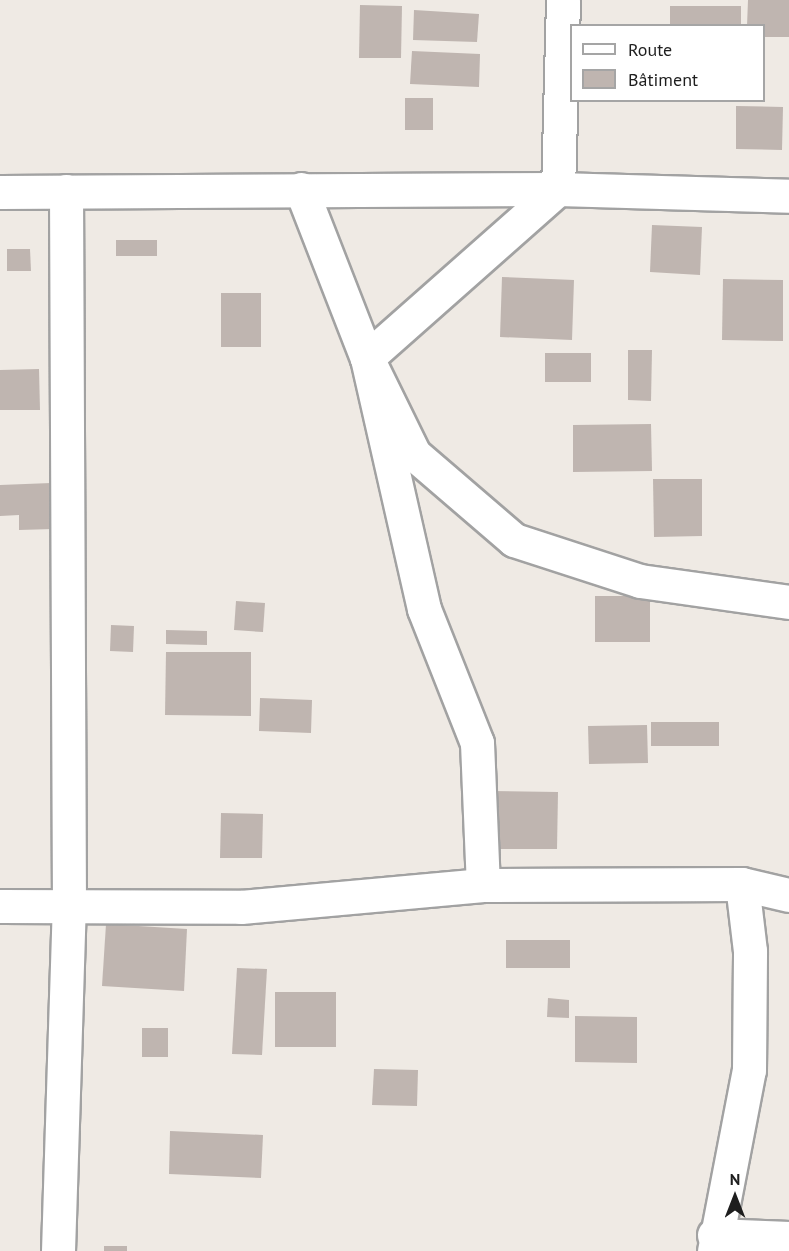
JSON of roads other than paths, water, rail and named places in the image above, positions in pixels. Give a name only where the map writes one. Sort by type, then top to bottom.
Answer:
[{"type":"street","points":[[367,358],[558,189],[563,0]]},
{"type":"street","points":[[301,189],[367,358],[414,454],[514,540],[640,581],[789,602]]},
{"type":"street","points":[[0,192],[558,189],[789,196]]},
{"type":"street","points":[[57,1251],[69,906],[66,191]]},
{"type":"street","points":[[367,358],[424,609],[477,743],[483,885]]},
{"type":"street","points":[[0,906],[241,907],[483,885],[742,884],[789,895]]},
{"type":"street","points":[[742,884],[750,951],[749,1070],[714,1243],[789,1238]]}]
